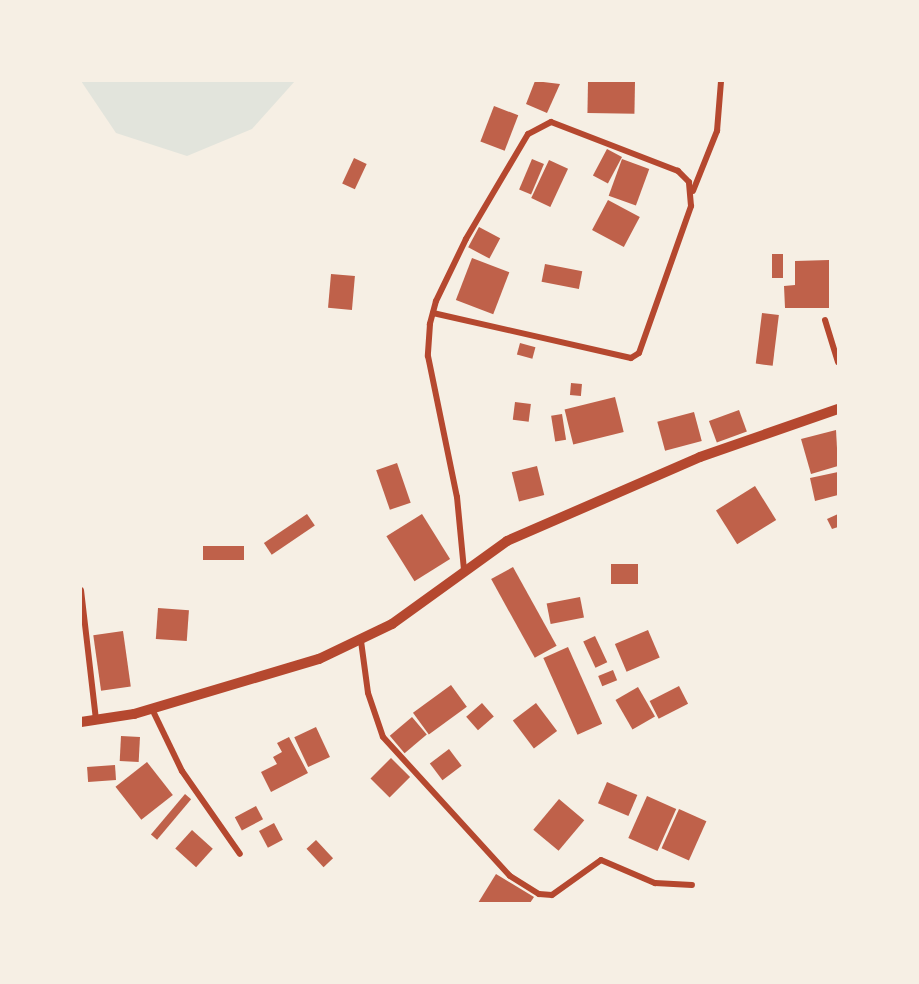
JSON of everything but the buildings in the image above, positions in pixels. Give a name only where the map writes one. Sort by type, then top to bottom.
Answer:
[{"type":"street","points":[[433,313],[632,358],[639,353],[692,191],[717,131],[721,81]]},
{"type":"street","points":[[464,570],[457,497],[428,356],[433,313],[466,239],[528,134],[541,126],[565,123],[678,171],[692,191]]},
{"type":"street","points":[[825,320],[838,362]]},
{"type":"street","points":[[81,722],[152,709],[283,671],[360,641],[507,541],[700,457],[838,409]]},
{"type":"street","points":[[81,590],[96,721]]},
{"type":"street","points":[[360,641],[368,693],[383,737],[510,876],[539,894],[552,895],[601,860],[654,883],[692,885]]},
{"type":"street","points":[[152,709],[182,771],[240,854]]},
{"type":"shaded area","points":[[81,81],[295,81],[252,129],[187,156],[116,133]]}]
